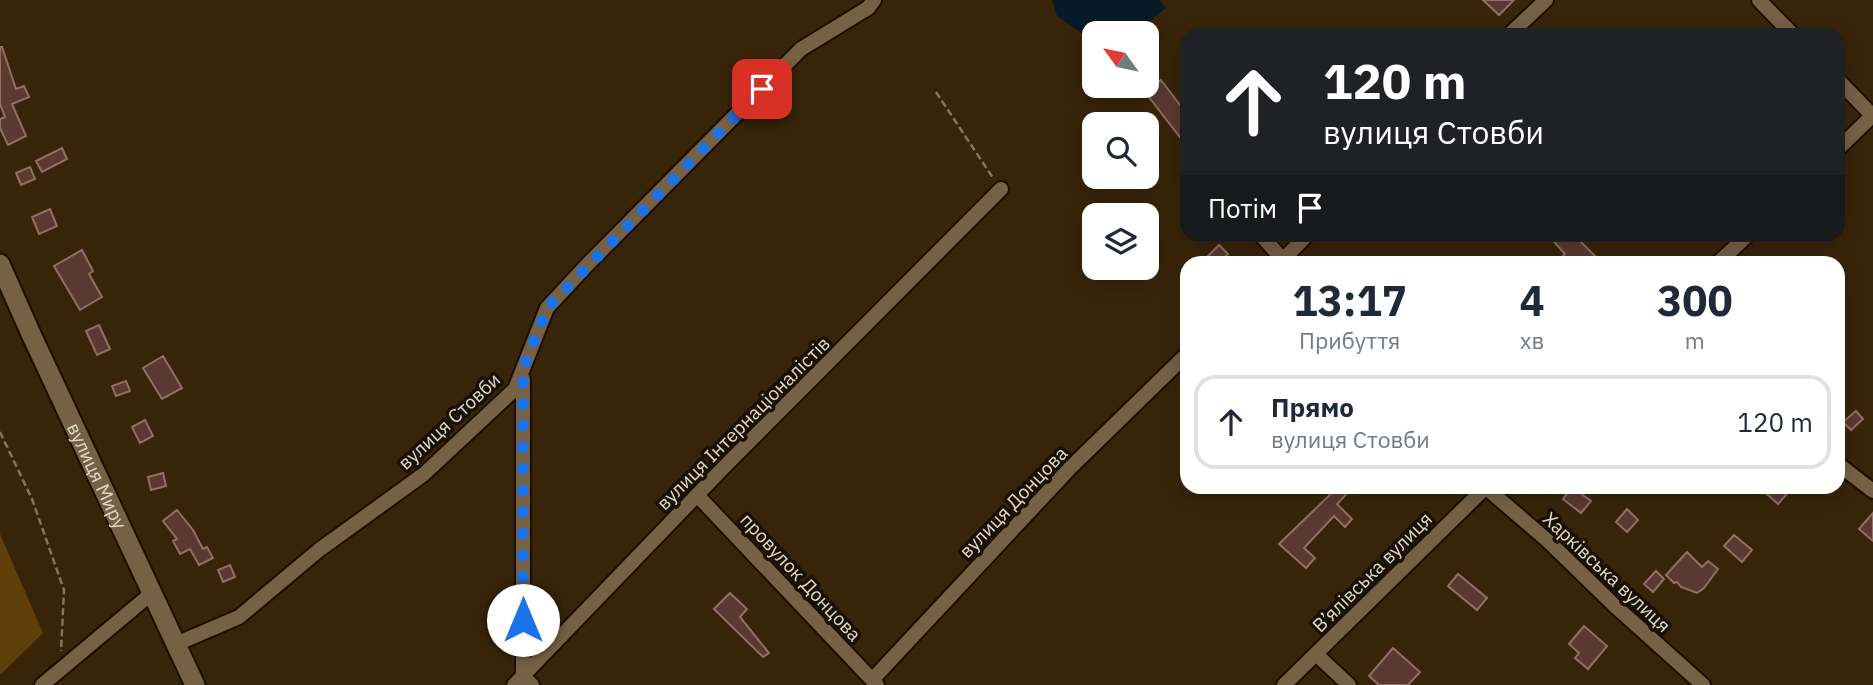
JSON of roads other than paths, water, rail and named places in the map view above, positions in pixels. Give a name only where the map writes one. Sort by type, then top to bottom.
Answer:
[{"type":"street","name":"вулиця Стовби","points":[[176,644],[239,617],[319,550],[424,474],[515,389],[547,308],[586,266],[801,49],[868,8],[874,0]]},
{"type":"street","points":[[1516,28],[1546,0]]},
{"type":"street","points":[[1759,0],[1787,28]]},
{"type":"street","points":[[1845,87],[1872,115],[1845,142]]},
{"type":"street","name":"вулиця Інтернаціоналістів","points":[[523,682],[697,495],[1001,189]]},
{"type":"street","points":[[1267,242],[1278,256]]},
{"type":"street","points":[[1288,256],[1301,242]]},
{"type":"street","points":[[1725,256],[1740,242]]},
{"type":"street","name":"вулиця Миру","points":[[0,264],[195,685]]},
{"type":"street","name":"вулиця Донцова","points":[[874,682],[1070,468],[1180,361]]},
{"type":"street","points":[[523,369],[523,682]]},
{"type":"street","points":[[1845,469],[1873,491]]},
{"type":"street","name":"В’ялівська вулиця","points":[[1284,685],[1478,494]]},
{"type":"street","name":"Харківська вулиця","points":[[1493,494],[1548,541],[1615,607],[1703,685]]},
{"type":"street","name":"провулок Донцова","points":[[697,495],[874,682]]},
{"type":"street","points":[[44,683],[152,593]]},
{"type":"street","points":[[1316,654],[1349,685]]},
{"type":"water","points":[[1052,0],[1159,0],[1166,8],[1150,21],[1082,21],[1082,34],[1057,16]]}]
